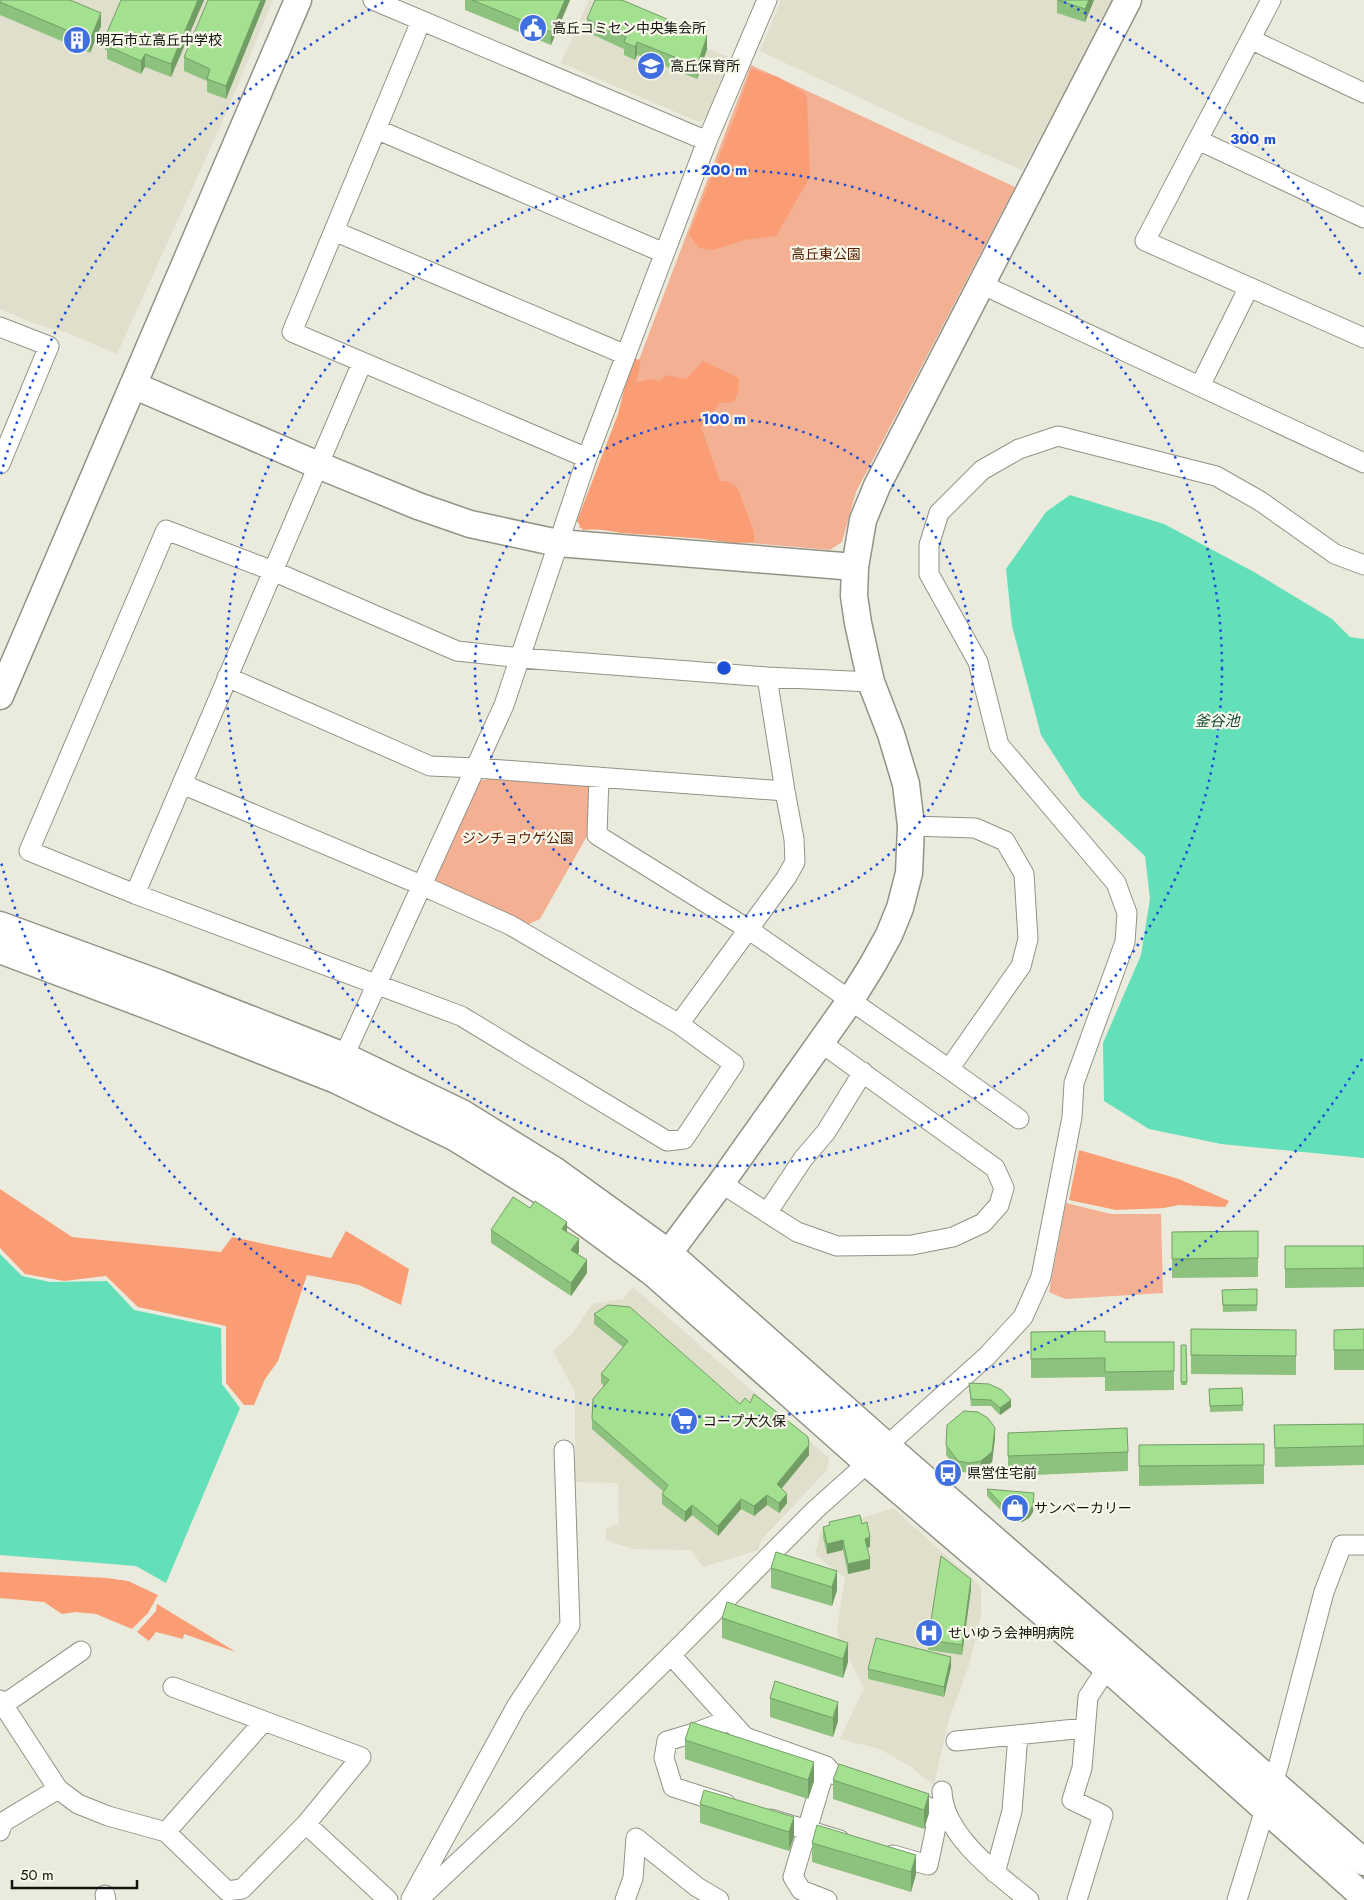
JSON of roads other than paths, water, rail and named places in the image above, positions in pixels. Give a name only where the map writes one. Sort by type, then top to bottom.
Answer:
[{"type":"street","points":[[0,696],[298,0]]},
{"type":"street","points":[[373,0],[706,141]]},
{"type":"street","points":[[344,1056],[504,705],[587,458],[706,141],[767,0]]},
{"type":"street","points":[[653,1273],[721,1183],[850,1001],[874,964],[900,908],[909,873],[911,826],[906,784],[871,682],[856,614],[854,596],[855,567],[863,520],[877,486],[983,285],[1128,0]]},
{"type":"street","points":[[1272,0],[1145,240],[1364,338]]},
{"type":"street","points":[[421,21],[292,332],[587,458]]},
{"type":"street","points":[[1252,40],[1364,92]]},
{"type":"street","points":[[376,129],[664,253]]},
{"type":"street","points":[[1198,140],[1364,218]]},
{"type":"street","points":[[334,231],[626,355]]},
{"type":"street","points":[[983,285],[1364,463]]},
{"type":"street","points":[[1200,386],[1249,287]]},
{"type":"street","points":[[0,327],[49,346],[0,464]]},
{"type":"street","points":[[135,894],[362,363]]},
{"type":"street","points":[[133,385],[318,465],[418,506],[470,524],[558,543],[855,567]]},
{"type":"street","points":[[418,1900],[506,1818],[671,1656],[815,1510],[866,1462],[987,1356],[1023,1317],[1041,1277],[1072,1117],[1074,1083],[1125,942],[1127,913],[1116,883],[999,746],[978,662],[929,574],[929,545],[939,513],[982,470],[1019,449],[1058,436],[1216,476],[1260,501],[1335,554],[1364,566]]},
{"type":"street","points":[[182,784],[421,885],[510,926],[679,1024],[734,1064],[684,1139],[667,1141],[461,1016],[135,894],[29,851],[166,530],[273,570],[457,651],[521,658],[767,677],[871,682]]},
{"type":"street","points":[[227,677],[430,766],[785,791]]},
{"type":"street","points":[[679,1024],[786,878],[794,862],[794,839],[767,677]]},
{"type":"street","points":[[599,777],[597,834],[748,929],[1019,1119]]},
{"type":"street","points":[[911,826],[975,828],[1005,841],[1024,874],[1028,939],[1021,966],[949,1069]]},
{"type":"street","points":[[0,925],[161,984],[344,1056],[462,1113],[554,1170],[669,1253],[1364,1862]]},
{"type":"street","points":[[0,950],[336,1080],[454,1137],[546,1194],[653,1273],[866,1462],[1107,1668],[1264,1810],[1364,1897]]},
{"type":"street","points":[[721,1183],[797,1232],[838,1246],[912,1245],[953,1237],[983,1223],[999,1205],[1004,1188],[994,1168],[820,1042]]},
{"type":"street","points":[[767,1213],[803,1159],[826,1132],[862,1072]]},
{"type":"street","points":[[410,1900],[516,1707],[570,1625],[564,1450]]},
{"type":"street","points":[[1237,1900],[1278,1767],[1327,1584],[1342,1545],[1364,1545]]},
{"type":"street","points":[[81,1651],[2,1702],[58,1789],[78,1804],[108,1816],[166,1832],[227,1891],[242,1889],[306,1824],[361,1757],[173,1687]]},
{"type":"street","points":[[671,1656],[745,1736],[826,1766],[833,1774],[930,1808],[936,1827],[928,1865],[872,1849]]},
{"type":"street","points":[[1077,1900],[1103,1815],[1072,1800],[1082,1768],[1088,1697],[1107,1668]]},
{"type":"street","points":[[729,1720],[667,1741],[664,1758],[673,1787],[806,1831],[853,1844]]},
{"type":"street","points":[[166,1832],[264,1721]]},
{"type":"street","points":[[956,1741],[1085,1728]]},
{"type":"street","points":[[995,1873],[1012,1812],[1018,1735]]},
{"type":"street","points":[[826,1766],[793,1876],[801,1890],[827,1900]]},
{"type":"street","points":[[1,1824],[58,1789]]},
{"type":"street","points":[[942,1791],[942,1804],[956,1832],[995,1873],[1029,1900]]},
{"type":"street","points":[[306,1824],[388,1900]]},
{"type":"street","points":[[625,1900],[633,1878],[636,1838],[693,1894],[719,1900]]},
{"type":"water","name":"釜谷池","points":[[1070,495],[1164,524],[1254,572],[1332,619],[1350,637],[1364,639],[1364,1158],[1221,1144],[1149,1129],[1104,1101],[1103,1043],[1141,955],[1150,899],[1145,856],[1081,797],[1041,735],[1012,626],[1006,569],[1046,512]]},
{"type":"water","points":[[0,1254],[22,1276],[50,1282],[107,1281],[134,1310],[221,1328],[222,1384],[240,1408],[166,1583],[136,1566],[0,1555]]},
{"type":"place","name":"高丘コミセン中央集会所","points":[[533,28]]},
{"type":"place","name":"明石市立高丘中学校","points":[[77,40]]},
{"type":"place","name":"高丘保育所","points":[[651,66]]},
{"type":"place","name":"コープ大久保","points":[[684,1421]]},
{"type":"place","name":"県営住宅前","points":[[948,1473]]},
{"type":"place","name":"サンベーカリー","points":[[1015,1508]]},
{"type":"place","name":"せいゆう会神明病院","points":[[929,1633]]},
{"type":"park label","name":"高丘東公園","points":[[826,254]]},
{"type":"park label","name":"ジンチョウゲ公園","points":[[518,838]]}]
